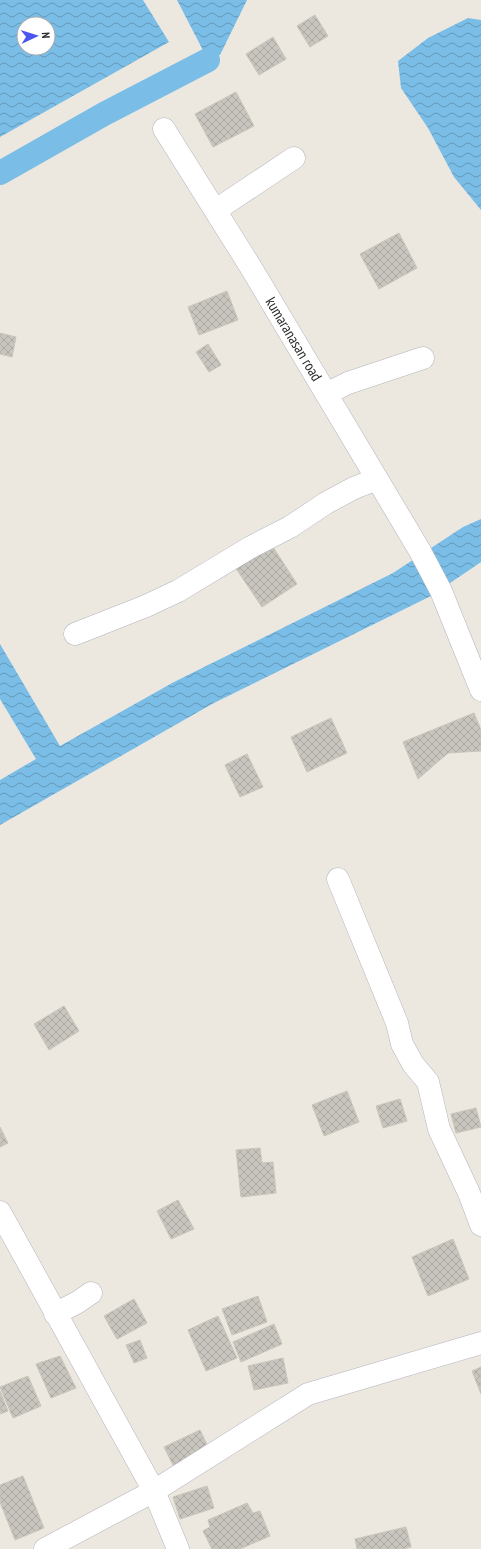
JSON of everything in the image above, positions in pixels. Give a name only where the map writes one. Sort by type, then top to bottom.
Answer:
[{"type":"street","name":"kumaranasan road","points":[[164,129],[216,210],[420,551],[441,591],[481,690]]},
{"type":"street","points":[[216,210],[294,158]]},
{"type":"street","points":[[326,394],[348,383],[423,358]]},
{"type":"street","points":[[75,634],[146,606],[178,591],[251,547],[290,527],[326,503],[354,488],[377,479]]},
{"type":"street","points":[[338,879],[397,1023],[402,1044],[413,1064],[428,1082],[439,1129],[469,1193],[481,1225]]},
{"type":"street","points":[[0,1212],[154,1492],[178,1549]]},
{"type":"street","points":[[55,1314],[78,1302],[91,1293]]},
{"type":"street","points":[[45,1549],[154,1492],[308,1394],[481,1343]]},
{"type":"water","points":[[0,0],[143,0],[169,42],[0,137]]},
{"type":"water","points":[[177,0],[247,0],[220,55],[208,60]]},
{"type":"water","points":[[468,18],[481,20],[481,210],[454,177],[428,128],[401,88],[398,61],[428,38]]},
{"type":"water","points":[[481,519],[481,562],[431,596],[212,704],[0,825],[0,780],[36,759],[0,699],[0,644],[60,746],[174,682],[393,573],[463,527]]},
{"type":"building","points":[[315,15],[328,36],[310,47],[297,26]]},
{"type":"building","points":[[273,37],[286,59],[259,75],[246,54]]},
{"type":"building","points":[[236,92],[254,126],[213,147],[195,114]]},
{"type":"building","points":[[399,233],[417,268],[379,289],[360,254]]},
{"type":"building","points":[[227,291],[238,320],[199,335],[188,307]]},
{"type":"building","points":[[0,333],[16,337],[12,357],[0,354]]},
{"type":"building","points":[[208,344],[221,365],[209,372],[196,352]]},
{"type":"building","points":[[271,544],[297,584],[262,607],[235,567]]},
{"type":"building","points":[[474,713],[481,730],[481,751],[448,753],[418,779],[403,742]]},
{"type":"building","points":[[331,718],[347,753],[307,772],[291,737]]},
{"type":"building","points":[[247,754],[263,787],[240,797],[225,765]]},
{"type":"building","points":[[64,1006],[79,1031],[49,1050],[34,1024]]},
{"type":"building","points":[[347,1091],[359,1122],[324,1136],[312,1105]]},
{"type":"building","points":[[400,1099],[407,1121],[383,1128],[376,1106]]},
{"type":"building","points":[[476,1108],[481,1127],[456,1133],[451,1114]]},
{"type":"building","points":[[0,1127],[8,1143],[0,1147]]},
{"type":"building","points":[[260,1148],[262,1163],[273,1162],[276,1193],[241,1197],[236,1150]]},
{"type":"building","points":[[178,1200],[194,1229],[171,1239],[157,1211]]},
{"type":"building","points":[[453,1239],[469,1279],[428,1296],[412,1257]]},
{"type":"building","points":[[258,1296],[267,1322],[232,1335],[222,1309]]},
{"type":"building","points":[[134,1299],[147,1323],[117,1339],[104,1316]]},
{"type":"building","points":[[218,1316],[237,1358],[206,1371],[188,1330]]},
{"type":"building","points":[[274,1324],[282,1344],[241,1362],[233,1342]]},
{"type":"building","points":[[140,1340],[147,1358],[134,1363],[126,1345]]},
{"type":"building","points":[[60,1356],[76,1388],[51,1398],[36,1364]]},
{"type":"building","points":[[283,1358],[288,1383],[254,1390],[248,1366]]},
{"type":"building","points":[[481,1367],[481,1394],[472,1371]]},
{"type":"building","points":[[28,1376],[41,1406],[13,1418],[0,1387]]},
{"type":"building","points":[[0,1391],[8,1411],[0,1414]]},
{"type":"building","points":[[200,1430],[210,1451],[174,1467],[164,1447]]},
{"type":"building","points":[[23,1476],[44,1528],[15,1540],[0,1502],[0,1485]]},
{"type":"building","points":[[207,1486],[214,1508],[180,1519],[173,1497]]},
{"type":"building","points":[[247,1503],[253,1513],[260,1511],[270,1536],[240,1549],[212,1549],[203,1531],[210,1527],[208,1520]]},
{"type":"building","points":[[406,1527],[411,1547],[403,1549],[357,1549],[355,1539]]},
{"type":"waterway","points":[[0,173],[104,114],[208,60]]}]
